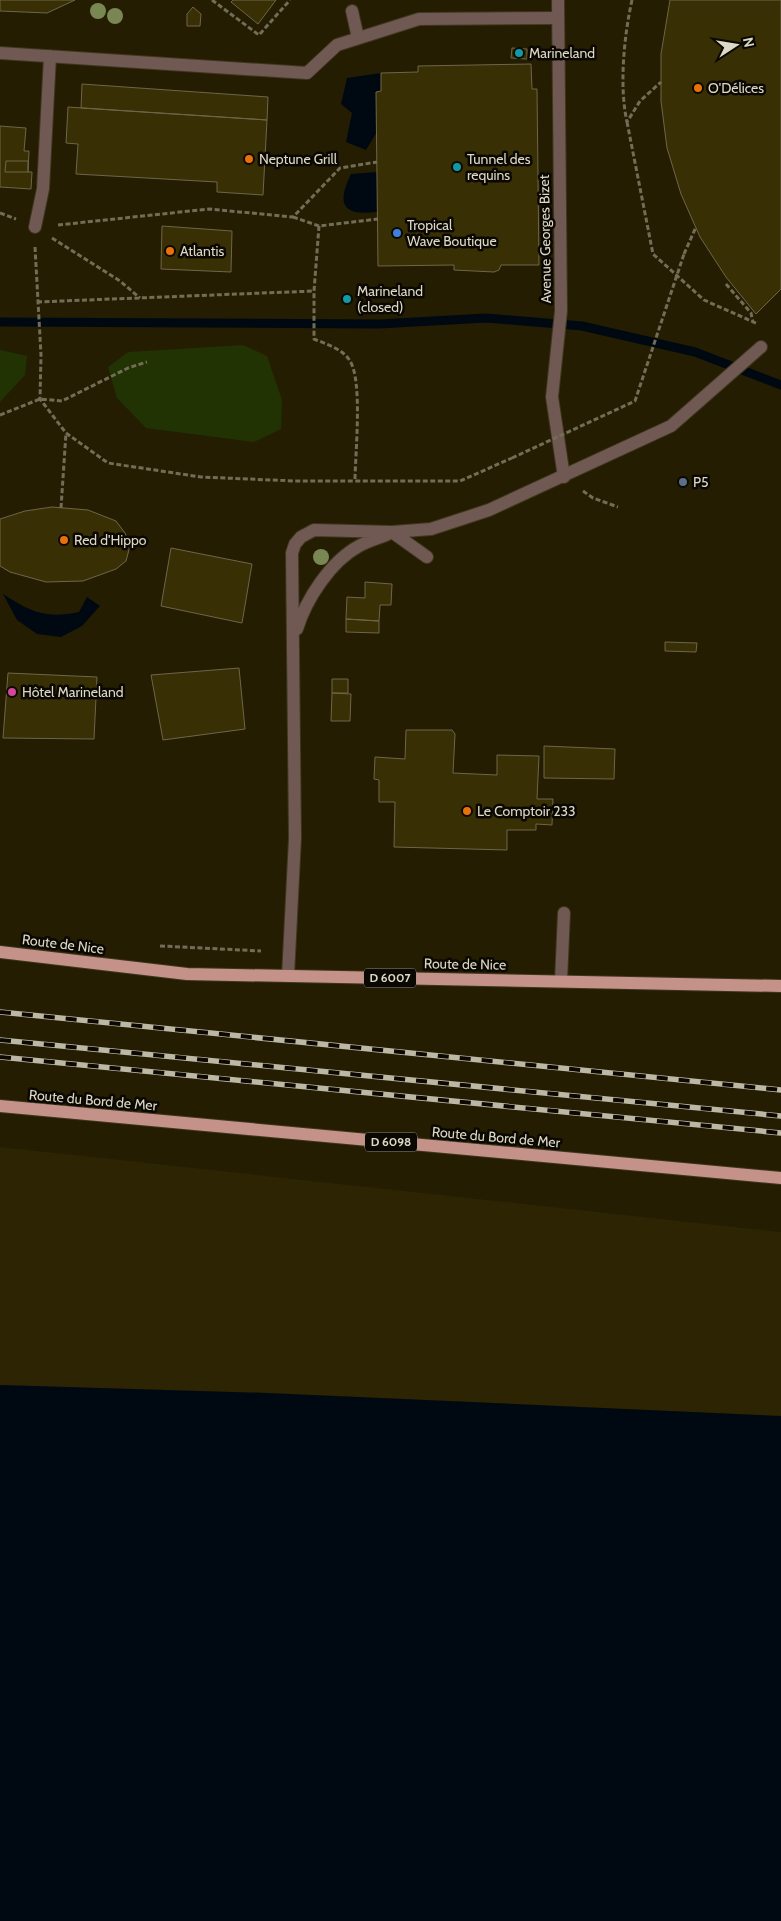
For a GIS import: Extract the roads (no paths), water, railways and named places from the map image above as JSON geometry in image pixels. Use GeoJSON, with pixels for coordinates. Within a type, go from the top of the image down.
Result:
{"type":"FeatureCollection","features":[{"type":"Feature","properties":{"kind":"main road","name":"Route de Nice"},"geometry":{"type":"LineString","coordinates":[[0,952],[187,974],[781,986]]}},
{"type":"Feature","properties":{"kind":"main road","name":"Route du Bord de Mer"},"geometry":{"type":"LineString","coordinates":[[0,1106],[781,1178]]}},
{"type":"Feature","properties":{"kind":"street","name":"Avenue Georges Bizet"},"geometry":{"type":"LineString","coordinates":[[558,0],[561,311],[552,397],[564,477]]}},
{"type":"Feature","properties":{"kind":"street"},"geometry":{"type":"LineString","coordinates":[[352,11],[358,38]]}},
{"type":"Feature","properties":{"kind":"street"},"geometry":{"type":"LineString","coordinates":[[0,53],[307,73],[336,45],[419,19],[558,18]]}},
{"type":"Feature","properties":{"kind":"street"},"geometry":{"type":"LineString","coordinates":[[35,227],[43,188],[50,56]]}},
{"type":"Feature","properties":{"kind":"street"},"geometry":{"type":"LineString","coordinates":[[288,976],[295,838],[292,553],[295,544],[301,537],[314,530],[392,532],[431,528],[490,510],[671,426],[757,350]]}},
{"type":"Feature","properties":{"kind":"street"},"geometry":{"type":"LineString","coordinates":[[392,532],[427,557]]}},
{"type":"Feature","properties":{"kind":"street"},"geometry":{"type":"LineString","coordinates":[[294,639],[301,616],[314,592],[336,565],[358,546],[392,532]]}},
{"type":"Feature","properties":{"kind":"street"},"geometry":{"type":"LineString","coordinates":[[561,981],[564,913]]}},
{"type":"Feature","properties":{"kind":"waterway"},"geometry":{"type":"LineString","coordinates":[[0,322],[379,324],[486,318],[582,326],[695,352],[781,385]]}},
{"type":"Feature","properties":{"kind":"railway"},"geometry":{"type":"LineString","coordinates":[[0,1012],[781,1090]]}},
{"type":"Feature","properties":{"kind":"railway"},"geometry":{"type":"LineString","coordinates":[[0,1040],[781,1116]]}},
{"type":"Feature","properties":{"kind":"railway"},"geometry":{"type":"LineString","coordinates":[[0,1057],[781,1133]]}},
{"type":"Feature","properties":{"kind":"place","name":"Marineland"},"geometry":{"type":"Point","coordinates":[519,53]}},
{"type":"Feature","properties":{"kind":"place","name":"O'Délices"},"geometry":{"type":"Point","coordinates":[698,88]}},
{"type":"Feature","properties":{"kind":"place","name":"Neptune Grill"},"geometry":{"type":"Point","coordinates":[249,159]}},
{"type":"Feature","properties":{"kind":"place","name":"Tunnel des requins"},"geometry":{"type":"Point","coordinates":[457,167]}},
{"type":"Feature","properties":{"kind":"place","name":"Tropical Wave Boutique"},"geometry":{"type":"Point","coordinates":[397,233]}},
{"type":"Feature","properties":{"kind":"place","name":"Atlantis"},"geometry":{"type":"Point","coordinates":[170,251]}},
{"type":"Feature","properties":{"kind":"place","name":"Marineland (closed)"},"geometry":{"type":"Point","coordinates":[347,299]}},
{"type":"Feature","properties":{"kind":"place","name":"P5"},"geometry":{"type":"Point","coordinates":[683,482]}},
{"type":"Feature","properties":{"kind":"place","name":"Red d'Hippo"},"geometry":{"type":"Point","coordinates":[64,540]}},
{"type":"Feature","properties":{"kind":"place","name":"Hôtel Marineland"},"geometry":{"type":"Point","coordinates":[12,692]}},
{"type":"Feature","properties":{"kind":"place","name":"Le Comptoir 233"},"geometry":{"type":"Point","coordinates":[467,811]}}]}
